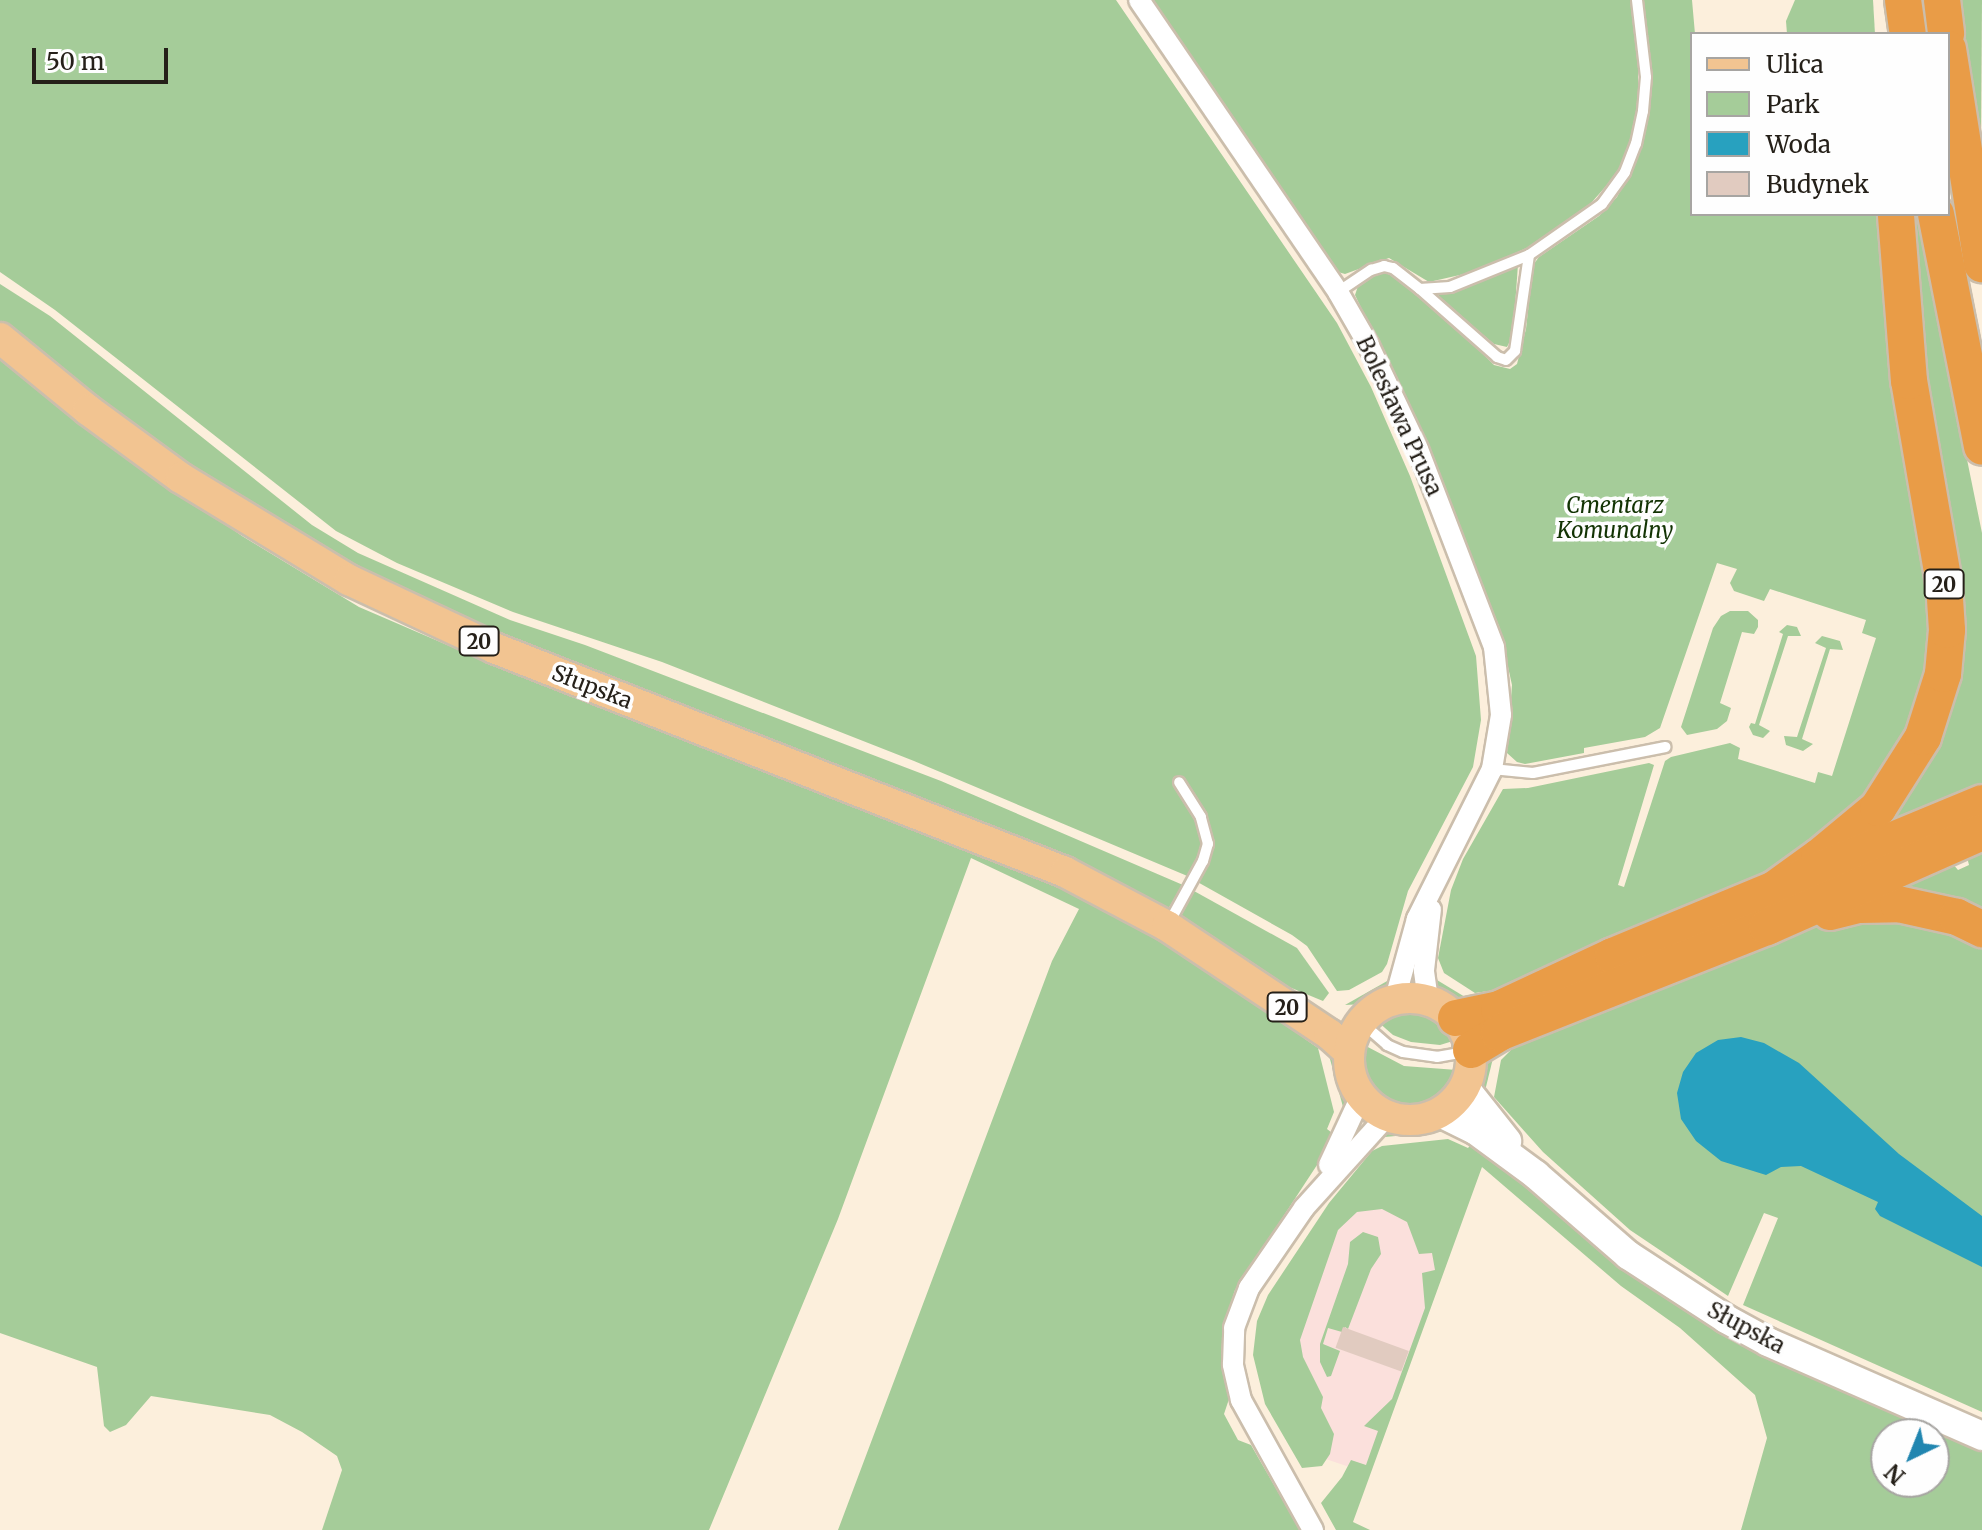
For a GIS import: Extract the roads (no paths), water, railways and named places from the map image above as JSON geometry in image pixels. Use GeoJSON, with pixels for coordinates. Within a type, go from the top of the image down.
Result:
{"type":"FeatureCollection","features":[{"type":"Feature","properties":{"kind":"highway"},"geometry":{"type":"LineString","coordinates":[[1883,0],[1885,32]]}},
{"type":"Feature","properties":{"kind":"highway"},"geometry":{"type":"LineString","coordinates":[[1903,0],[1908,32]]}},
{"type":"Feature","properties":{"kind":"highway"},"geometry":{"type":"LineString","coordinates":[[1942,0],[1946,32]]}},
{"type":"Feature","properties":{"kind":"highway"},"geometry":{"type":"LineString","coordinates":[[1950,62],[1982,264]]}},
{"type":"Feature","properties":{"kind":"highway","name":"20"},"geometry":{"type":"LineString","coordinates":[[1442,1009],[1499,1009],[1613,956],[1773,890],[1878,808],[1923,737],[1943,674],[1947,630],[1944,583],[1909,381],[1896,216]]}},
{"type":"Feature","properties":{"kind":"highway"},"geometry":{"type":"LineString","coordinates":[[1936,216],[1982,447]]}},
{"type":"Feature","properties":{"kind":"highway"},"geometry":{"type":"LineString","coordinates":[[1773,890],[1982,803]]}},
{"type":"Feature","properties":{"kind":"highway"},"geometry":{"type":"LineString","coordinates":[[1471,1050],[1513,1028],[1767,927],[1982,832]]}},
{"type":"Feature","properties":{"kind":"highway"},"geometry":{"type":"LineString","coordinates":[[1767,927],[1859,905],[1898,904],[1957,917],[1982,929]]}},
{"type":"Feature","properties":{"kind":"main road","name":"Słupska"},"geometry":{"type":"LineString","coordinates":[[0,338],[107,424],[201,492],[288,546],[383,597],[494,648],[1008,848],[1079,879],[1167,926],[1349,1052]]}},
{"type":"Feature","properties":{"kind":"main road","name":"Słupska"},"geometry":{"type":"LineString","coordinates":[[1224,963],[1292,997],[1361,1022]]}},
{"type":"Feature","properties":{"kind":"main road","name":"20"},"geometry":{"type":"LineString","coordinates":[[1395,999],[1442,1009]]}},
{"type":"Feature","properties":{"kind":"main road"},"geometry":{"type":"LineString","coordinates":[[1395,999],[1370,1012],[1361,1022],[1349,1052],[1350,1075],[1361,1096],[1387,1116],[1412,1121],[1440,1113],[1465,1088],[1471,1069],[1471,1050],[1442,1009]]}},
{"type":"Feature","properties":{"kind":"main road","name":"Słupska"},"geometry":{"type":"LineString","coordinates":[[1465,1088],[1536,1175]]}},
{"type":"Feature","properties":{"kind":"main road","name":"Słupska"},"geometry":{"type":"LineString","coordinates":[[1440,1113],[1462,1122],[1536,1175],[1628,1255],[1726,1319],[1768,1342],[1982,1436]]}},
{"type":"Feature","properties":{"kind":"street","name":"Bolesława Prusa"},"geometry":{"type":"LineString","coordinates":[[1139,0],[1338,292],[1369,346],[1418,449],[1494,647],[1501,715],[1492,769],[1417,919],[1395,999]]}},
{"type":"Feature","properties":{"kind":"street","name":"Bolesława Prusa"},"geometry":{"type":"LineString","coordinates":[[1438,874],[1425,941],[1424,970],[1442,1009]]}},
{"type":"Feature","properties":{"kind":"street"},"geometry":{"type":"LineString","coordinates":[[1313,1530],[1241,1400],[1232,1351],[1237,1317],[1249,1288],[1316,1190],[1361,1096]]}},
{"type":"Feature","properties":{"kind":"street"},"geometry":{"type":"LineString","coordinates":[[1316,1190],[1387,1116]]}},
{"type":"Feature","properties":{"kind":"lane"},"geometry":{"type":"LineString","coordinates":[[1420,289],[1450,287],[1529,255],[1602,204],[1625,172],[1636,144],[1646,77],[1637,0]]}},
{"type":"Feature","properties":{"kind":"lane"},"geometry":{"type":"LineString","coordinates":[[1338,292],[1384,266],[1393,268],[1497,357],[1506,360],[1515,351],[1529,255]]}},
{"type":"Feature","properties":{"kind":"lane"},"geometry":{"type":"LineString","coordinates":[[1492,769],[1533,773],[1665,747]]}},
{"type":"Feature","properties":{"kind":"lane"},"geometry":{"type":"LineString","coordinates":[[1167,926],[1203,861],[1208,844],[1201,817],[1179,782]]}},
{"type":"Feature","properties":{"kind":"lane"},"geometry":{"type":"LineString","coordinates":[[1513,1028],[1613,956]]}},
{"type":"Feature","properties":{"kind":"lane"},"geometry":{"type":"LineString","coordinates":[[1361,1022],[1387,1045],[1411,1054],[1437,1057],[1471,1050]]}},
{"type":"Feature","properties":{"kind":"water"},"geometry":{"type":"Polygon","coordinates":[[[1741,1037],[1764,1043],[1799,1063],[1899,1154],[1982,1216],[1982,1267],[1880,1216],[1875,1209],[1878,1202],[1801,1166],[1781,1167],[1766,1175],[1721,1161],[1696,1141],[1681,1119],[1677,1093],[1683,1072],[1696,1053],[1718,1040],[1741,1037]]]}},
{"type":"Feature","properties":{"kind":"park label","name":"Cmentarz Komunalny"},"geometry":{"type":"Point","coordinates":[1615,518]}}]}
